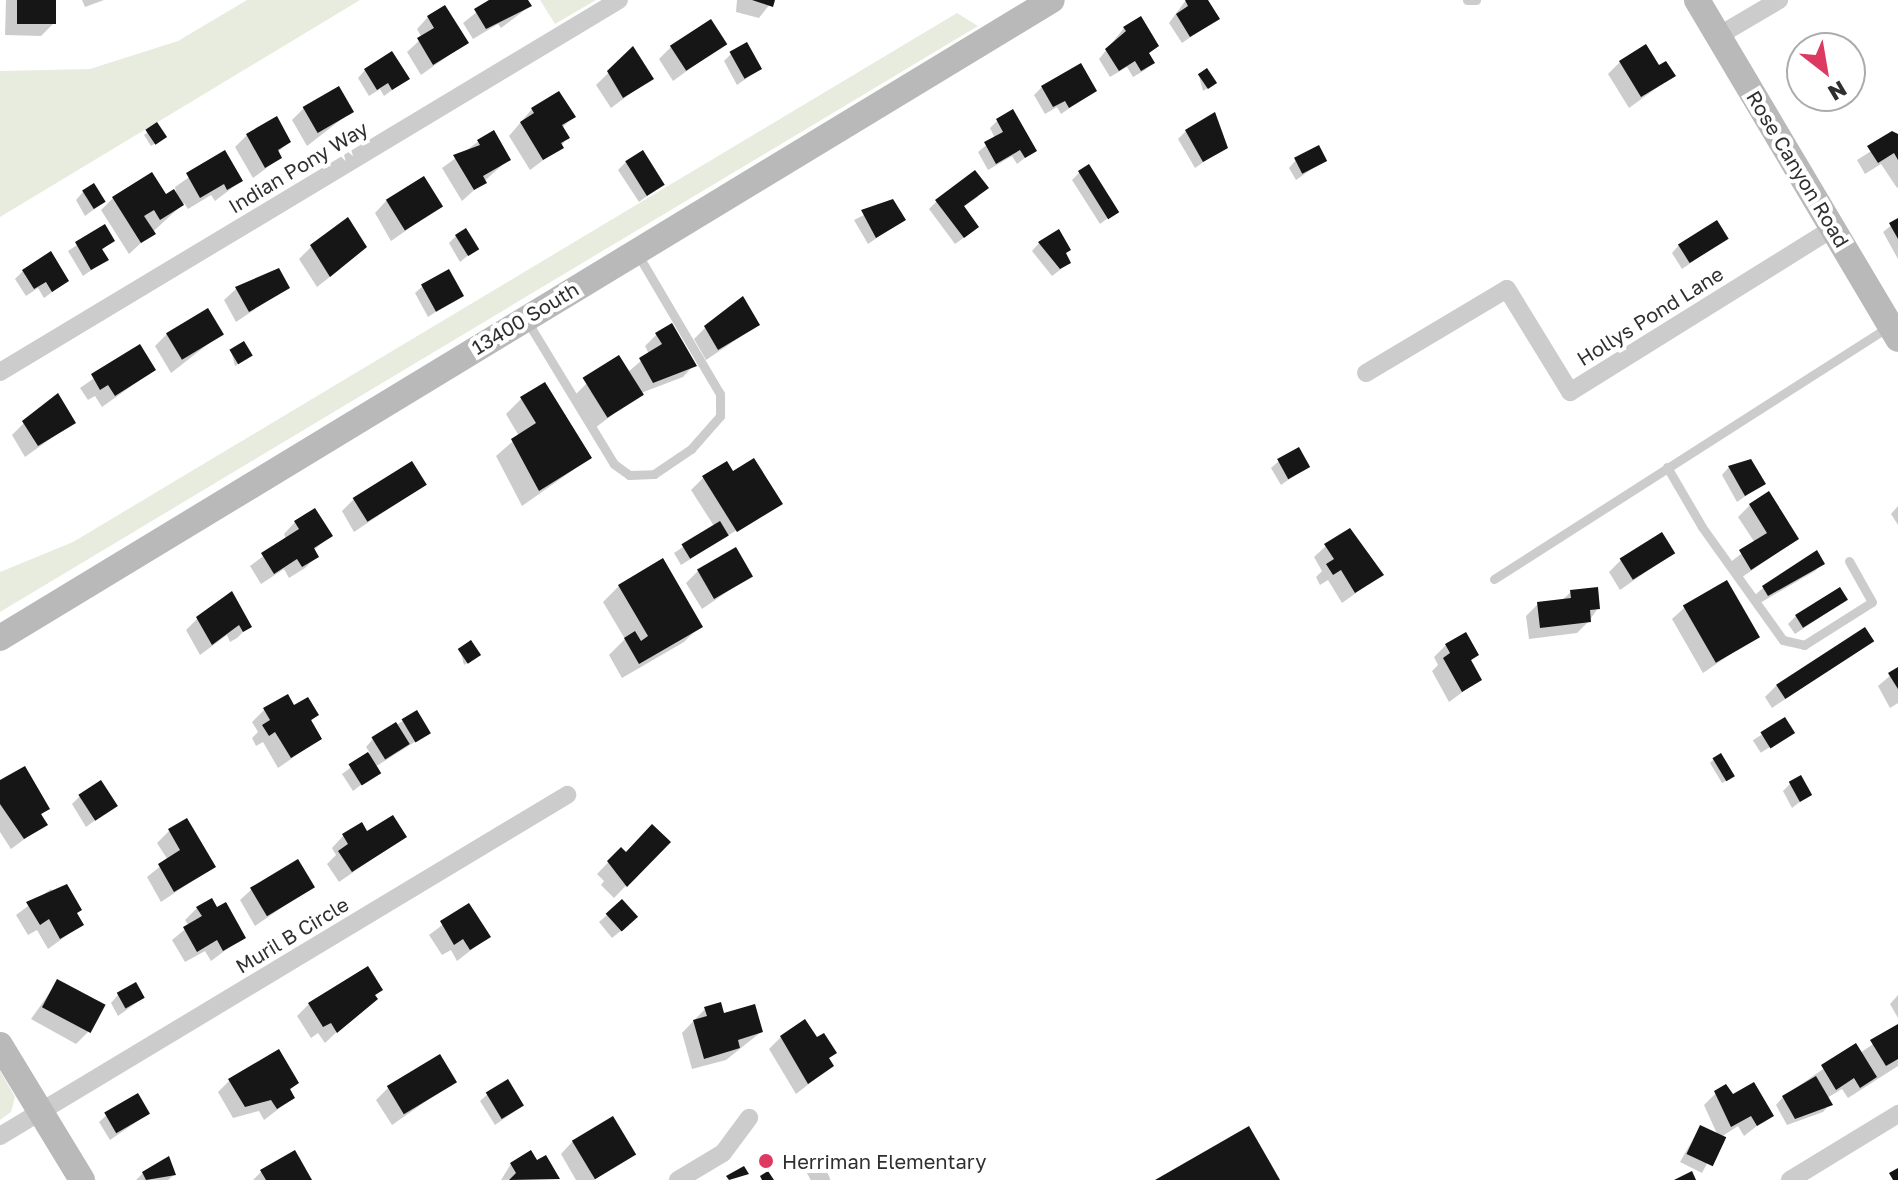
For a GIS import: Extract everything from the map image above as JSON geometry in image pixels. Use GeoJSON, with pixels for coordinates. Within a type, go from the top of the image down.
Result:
{"type":"FeatureCollection","features":[{"type":"Feature","properties":{"kind":"main road","name":"13400 South"},"geometry":{"type":"LineString","coordinates":[[0,638],[1052,0]]}},
{"type":"Feature","properties":{"kind":"main road","name":"Rose Canyon Road"},"geometry":{"type":"LineString","coordinates":[[1697,0],[1894,333]]}},
{"type":"Feature","properties":{"kind":"main road"},"geometry":{"type":"LineString","coordinates":[[0,1045],[82,1180]]}},
{"type":"Feature","properties":{"kind":"street","name":"Indian Pony Way"},"geometry":{"type":"LineString","coordinates":[[0,372],[619,0]]}},
{"type":"Feature","properties":{"kind":"street"},"geometry":{"type":"LineString","coordinates":[[1718,36],[1779,0]]}},
{"type":"Feature","properties":{"kind":"street","name":"Hollys Pond Lane"},"geometry":{"type":"LineString","coordinates":[[1366,373],[1507,289],[1570,392],[1833,228]]}},
{"type":"Feature","properties":{"kind":"street","name":"Muril B Circle"},"geometry":{"type":"LineString","coordinates":[[0,1136],[567,795]]}},
{"type":"Feature","properties":{"kind":"street"},"geometry":{"type":"LineString","coordinates":[[1790,1180],[1898,1114]]}},
{"type":"Feature","properties":{"kind":"street"},"geometry":{"type":"LineString","coordinates":[[678,1180],[723,1153],[749,1118]]}},
{"type":"Feature","properties":{"kind":"lane"},"geometry":{"type":"LineString","coordinates":[[1467,0],[1476,0]]}},
{"type":"Feature","properties":{"kind":"lane"},"geometry":{"type":"LineString","coordinates":[[525,318],[614,464],[629,475],[654,474],[691,449],[720,416],[720,394],[636,251]]}},
{"type":"Feature","properties":{"kind":"lane"},"geometry":{"type":"LineString","coordinates":[[1494,579],[1667,467],[1894,333]]}},
{"type":"Feature","properties":{"kind":"lane"},"geometry":{"type":"LineString","coordinates":[[1667,467],[1702,527],[1783,640],[1804,645],[1872,602],[1849,561]]}},
{"type":"Feature","properties":{"kind":"shaded area"},"geometry":{"type":"Polygon","coordinates":[[[247,0],[360,0],[0,217],[0,71],[90,69],[178,41],[247,0]]]}},
{"type":"Feature","properties":{"kind":"shaded area"},"geometry":{"type":"Polygon","coordinates":[[[540,0],[596,0],[555,24],[540,0]]]}},
{"type":"Feature","properties":{"kind":"shaded area"},"geometry":{"type":"Polygon","coordinates":[[[957,13],[978,26],[0,612],[0,572],[73,542],[957,13]]]}},
{"type":"Feature","properties":{"kind":"shaded area"},"geometry":{"type":"Polygon","coordinates":[[[0,1071],[15,1097],[11,1112],[0,1120],[0,1071]]]}},
{"type":"Feature","properties":{"kind":"building"},"geometry":{"type":"Polygon","coordinates":[[[17,0],[56,0],[56,24],[17,24],[17,0]]]}},
{"type":"Feature","properties":{"kind":"building"},"geometry":{"type":"Polygon","coordinates":[[[489,0],[528,0],[532,6],[486,29],[474,9],[489,0]]]}},
{"type":"Feature","properties":{"kind":"building"},"geometry":{"type":"Polygon","coordinates":[[[752,0],[775,0],[773,7],[752,0]]]}},
{"type":"Feature","properties":{"kind":"building"},"geometry":{"type":"Polygon","coordinates":[[[1185,0],[1208,0],[1220,19],[1190,37],[1176,14],[1188,6],[1185,0]]]}},
{"type":"Feature","properties":{"kind":"building"},"geometry":{"type":"Polygon","coordinates":[[[445,5],[469,43],[433,65],[417,38],[434,28],[427,16],[445,5]]]}},
{"type":"Feature","properties":{"kind":"building"},"geometry":{"type":"Polygon","coordinates":[[[1141,16],[1159,46],[1149,53],[1155,63],[1141,71],[1135,61],[1119,71],[1105,49],[1126,31],[1123,27],[1141,16]]]}},
{"type":"Feature","properties":{"kind":"building"},"geometry":{"type":"Polygon","coordinates":[[[711,19],[727,44],[686,71],[670,46],[711,19]]]}},
{"type":"Feature","properties":{"kind":"building"},"geometry":{"type":"Polygon","coordinates":[[[747,42],[762,69],[745,79],[730,52],[747,42]]]}},
{"type":"Feature","properties":{"kind":"building"},"geometry":{"type":"Polygon","coordinates":[[[1646,44],[1659,65],[1666,61],[1676,76],[1641,97],[1619,61],[1646,44]]]}},
{"type":"Feature","properties":{"kind":"building"},"geometry":{"type":"Polygon","coordinates":[[[633,46],[654,79],[623,98],[607,71],[633,46]]]}},
{"type":"Feature","properties":{"kind":"building"},"geometry":{"type":"Polygon","coordinates":[[[392,51],[410,79],[392,90],[388,83],[377,90],[364,69],[392,51]]]}},
{"type":"Feature","properties":{"kind":"building"},"geometry":{"type":"Polygon","coordinates":[[[1081,63],[1097,91],[1069,108],[1065,101],[1053,107],[1041,86],[1081,63]]]}},
{"type":"Feature","properties":{"kind":"building"},"geometry":{"type":"Polygon","coordinates":[[[1207,68],[1217,83],[1208,89],[1198,74],[1207,68]]]}},
{"type":"Feature","properties":{"kind":"building"},"geometry":{"type":"Polygon","coordinates":[[[339,86],[354,112],[318,133],[303,107],[339,86]]]}},
{"type":"Feature","properties":{"kind":"building"},"geometry":{"type":"Polygon","coordinates":[[[559,91],[576,117],[562,125],[570,138],[561,143],[564,148],[543,160],[520,122],[534,113],[531,108],[559,91]]]}},
{"type":"Feature","properties":{"kind":"building"},"geometry":{"type":"Polygon","coordinates":[[[1013,109],[1037,151],[1025,158],[1020,150],[996,164],[984,142],[1003,132],[996,119],[1013,109]]]}},
{"type":"Feature","properties":{"kind":"building"},"geometry":{"type":"Polygon","coordinates":[[[1215,112],[1228,148],[1203,162],[1185,130],[1215,112]]]}},
{"type":"Feature","properties":{"kind":"building"},"geometry":{"type":"Polygon","coordinates":[[[277,116],[291,142],[278,150],[282,158],[265,168],[246,134],[277,116]]]}},
{"type":"Feature","properties":{"kind":"building"},"geometry":{"type":"Polygon","coordinates":[[[157,122],[167,137],[155,145],[145,130],[157,122]]]}},
{"type":"Feature","properties":{"kind":"building"},"geometry":{"type":"Polygon","coordinates":[[[494,130],[511,160],[483,176],[487,183],[474,190],[453,155],[480,145],[477,140],[494,130]]]}},
{"type":"Feature","properties":{"kind":"building"},"geometry":{"type":"Polygon","coordinates":[[[1892,131],[1898,134],[1898,160],[1894,153],[1878,163],[1867,146],[1892,131]]]}},
{"type":"Feature","properties":{"kind":"building"},"geometry":{"type":"Polygon","coordinates":[[[1319,145],[1327,161],[1302,174],[1294,158],[1319,145]]]}},
{"type":"Feature","properties":{"kind":"building"},"geometry":{"type":"Polygon","coordinates":[[[225,150],[243,181],[227,190],[224,184],[200,198],[186,173],[225,150]]]}},
{"type":"Feature","properties":{"kind":"building"},"geometry":{"type":"Polygon","coordinates":[[[643,150],[665,185],[647,196],[625,161],[643,150]]]}},
{"type":"Feature","properties":{"kind":"building"},"geometry":{"type":"Polygon","coordinates":[[[1089,164],[1119,212],[1108,219],[1078,171],[1089,164]]]}},
{"type":"Feature","properties":{"kind":"building"},"geometry":{"type":"Polygon","coordinates":[[[975,170],[989,188],[964,206],[979,227],[964,238],[935,200],[975,170]]]}},
{"type":"Feature","properties":{"kind":"building"},"geometry":{"type":"Polygon","coordinates":[[[152,172],[166,194],[174,189],[184,205],[160,220],[154,210],[144,216],[156,234],[141,243],[112,197],[152,172]]]}},
{"type":"Feature","properties":{"kind":"building"},"geometry":{"type":"Polygon","coordinates":[[[424,176],[443,207],[405,230],[386,200],[424,176]]]}},
{"type":"Feature","properties":{"kind":"building"},"geometry":{"type":"Polygon","coordinates":[[[94,183],[106,202],[94,209],[82,190],[94,183]]]}},
{"type":"Feature","properties":{"kind":"building"},"geometry":{"type":"Polygon","coordinates":[[[893,199],[906,220],[876,238],[861,210],[893,199]]]}},
{"type":"Feature","properties":{"kind":"building"},"geometry":{"type":"Polygon","coordinates":[[[348,217],[367,247],[330,277],[310,245],[348,217]]]}},
{"type":"Feature","properties":{"kind":"building"},"geometry":{"type":"Polygon","coordinates":[[[1898,218],[1898,239],[1889,223],[1898,218]]]}},
{"type":"Feature","properties":{"kind":"building"},"geometry":{"type":"Polygon","coordinates":[[[1717,220],[1729,239],[1690,263],[1678,244],[1717,220]]]}},
{"type":"Feature","properties":{"kind":"building"},"geometry":{"type":"Polygon","coordinates":[[[105,224],[115,241],[102,249],[109,260],[91,270],[75,242],[105,224]]]}},
{"type":"Feature","properties":{"kind":"building"},"geometry":{"type":"Polygon","coordinates":[[[466,228],[479,249],[468,256],[455,235],[466,228]]]}},
{"type":"Feature","properties":{"kind":"building"},"geometry":{"type":"Polygon","coordinates":[[[1059,229],[1071,250],[1066,253],[1071,263],[1060,269],[1038,242],[1059,229]]]}},
{"type":"Feature","properties":{"kind":"building"},"geometry":{"type":"Polygon","coordinates":[[[51,251],[69,281],[52,292],[46,282],[34,289],[22,270],[51,251]]]}},
{"type":"Feature","properties":{"kind":"building"},"geometry":{"type":"Polygon","coordinates":[[[279,268],[290,288],[249,312],[235,287],[279,268]]]}},
{"type":"Feature","properties":{"kind":"building"},"geometry":{"type":"Polygon","coordinates":[[[449,269],[464,296],[436,312],[421,285],[449,269]]]}},
{"type":"Feature","properties":{"kind":"building"},"geometry":{"type":"Polygon","coordinates":[[[743,296],[760,325],[718,350],[704,326],[743,296]]]}},
{"type":"Feature","properties":{"kind":"building"},"geometry":{"type":"Polygon","coordinates":[[[208,308],[224,335],[182,360],[166,333],[208,308]]]}},
{"type":"Feature","properties":{"kind":"building"},"geometry":{"type":"Polygon","coordinates":[[[672,323],[697,366],[653,383],[639,358],[662,344],[655,333],[672,323]]]}},
{"type":"Feature","properties":{"kind":"building"},"geometry":{"type":"Polygon","coordinates":[[[244,341],[253,356],[238,364],[229,350],[244,341]]]}},
{"type":"Feature","properties":{"kind":"building"},"geometry":{"type":"Polygon","coordinates":[[[140,344],[156,370],[115,396],[108,385],[100,390],[91,374],[140,344]]]}},
{"type":"Feature","properties":{"kind":"building"},"geometry":{"type":"Polygon","coordinates":[[[619,355],[644,395],[607,418],[583,378],[619,355]]]}},
{"type":"Feature","properties":{"kind":"building"},"geometry":{"type":"Polygon","coordinates":[[[545,382],[592,458],[539,491],[511,439],[536,423],[520,397],[545,382]]]}},
{"type":"Feature","properties":{"kind":"building"},"geometry":{"type":"Polygon","coordinates":[[[58,393],[76,423],[38,446],[22,421],[58,393]]]}},
{"type":"Feature","properties":{"kind":"building"},"geometry":{"type":"Polygon","coordinates":[[[1299,447],[1310,467],[1288,479],[1277,459],[1299,447]]]}},
{"type":"Feature","properties":{"kind":"building"},"geometry":{"type":"Polygon","coordinates":[[[754,458],[783,504],[737,532],[702,476],[727,461],[733,471],[754,458]]]}},
{"type":"Feature","properties":{"kind":"building"},"geometry":{"type":"Polygon","coordinates":[[[1751,459],[1766,484],[1745,496],[1728,466],[1751,459]]]}},
{"type":"Feature","properties":{"kind":"building"},"geometry":{"type":"Polygon","coordinates":[[[412,461],[427,485],[367,522],[353,498],[412,461]]]}},
{"type":"Feature","properties":{"kind":"building"},"geometry":{"type":"Polygon","coordinates":[[[1769,491],[1799,539],[1751,570],[1739,550],[1767,533],[1749,504],[1769,491]]]}},
{"type":"Feature","properties":{"kind":"building"},"geometry":{"type":"Polygon","coordinates":[[[315,508],[333,536],[314,548],[319,557],[302,567],[297,559],[274,574],[261,553],[299,529],[294,521],[315,508]]]}},
{"type":"Feature","properties":{"kind":"building"},"geometry":{"type":"Polygon","coordinates":[[[720,521],[729,536],[690,559],[681,544],[720,521]]]}},
{"type":"Feature","properties":{"kind":"building"},"geometry":{"type":"Polygon","coordinates":[[[1350,528],[1384,575],[1355,593],[1341,570],[1333,575],[1326,564],[1334,559],[1324,544],[1350,528]]]}},
{"type":"Feature","properties":{"kind":"building"},"geometry":{"type":"Polygon","coordinates":[[[1662,532],[1675,553],[1633,580],[1620,558],[1662,532]]]}},
{"type":"Feature","properties":{"kind":"building"},"geometry":{"type":"Polygon","coordinates":[[[736,547],[753,576],[714,599],[697,570],[736,547]]]}},
{"type":"Feature","properties":{"kind":"building"},"geometry":{"type":"Polygon","coordinates":[[[1817,550],[1825,564],[1768,596],[1762,586],[1817,550]]]}},
{"type":"Feature","properties":{"kind":"building"},"geometry":{"type":"Polygon","coordinates":[[[663,558],[703,627],[639,664],[624,638],[635,631],[641,641],[648,636],[618,585],[663,558]]]}},
{"type":"Feature","properties":{"kind":"building"},"geometry":{"type":"Polygon","coordinates":[[[1727,580],[1760,637],[1716,663],[1683,606],[1727,580]]]}},
{"type":"Feature","properties":{"kind":"building"},"geometry":{"type":"Polygon","coordinates":[[[1598,587],[1600,609],[1590,610],[1591,622],[1540,628],[1537,602],[1571,598],[1570,590],[1598,587]]]}},
{"type":"Feature","properties":{"kind":"building"},"geometry":{"type":"Polygon","coordinates":[[[1840,587],[1848,600],[1803,628],[1795,615],[1840,587]]]}},
{"type":"Feature","properties":{"kind":"building"},"geometry":{"type":"Polygon","coordinates":[[[232,591],[252,627],[243,632],[239,625],[212,645],[196,617],[232,591]]]}},
{"type":"Feature","properties":{"kind":"building"},"geometry":{"type":"Polygon","coordinates":[[[1865,627],[1874,641],[1785,699],[1776,685],[1865,627]]]}},
{"type":"Feature","properties":{"kind":"building"},"geometry":{"type":"Polygon","coordinates":[[[1466,632],[1479,655],[1471,660],[1482,680],[1462,692],[1443,658],[1450,653],[1445,644],[1466,632]]]}},
{"type":"Feature","properties":{"kind":"building"},"geometry":{"type":"Polygon","coordinates":[[[471,640],[481,655],[468,664],[458,649],[471,640]]]}},
{"type":"Feature","properties":{"kind":"building"},"geometry":{"type":"Polygon","coordinates":[[[1898,667],[1898,689],[1888,673],[1898,667]]]}},
{"type":"Feature","properties":{"kind":"building"},"geometry":{"type":"Polygon","coordinates":[[[288,694],[294,705],[308,697],[319,715],[311,720],[322,739],[291,758],[275,732],[269,736],[262,725],[270,720],[263,708],[288,694]]]}},
{"type":"Feature","properties":{"kind":"building"},"geometry":{"type":"Polygon","coordinates":[[[417,710],[431,733],[415,742],[402,719],[417,710]]]}},
{"type":"Feature","properties":{"kind":"building"},"geometry":{"type":"Polygon","coordinates":[[[1785,717],[1795,733],[1770,748],[1760,732],[1785,717]]]}},
{"type":"Feature","properties":{"kind":"building"},"geometry":{"type":"Polygon","coordinates":[[[396,722],[410,744],[385,759],[371,737],[396,722]]]}},
{"type":"Feature","properties":{"kind":"building"},"geometry":{"type":"Polygon","coordinates":[[[368,752],[381,773],[362,785],[348,764],[368,752]]]}},
{"type":"Feature","properties":{"kind":"building"},"geometry":{"type":"Polygon","coordinates":[[[1721,753],[1735,776],[1726,781],[1712,758],[1721,753]]]}},
{"type":"Feature","properties":{"kind":"building"},"geometry":{"type":"Polygon","coordinates":[[[25,766],[50,809],[41,814],[48,825],[24,839],[0,804],[0,780],[25,766]]]}},
{"type":"Feature","properties":{"kind":"building"},"geometry":{"type":"Polygon","coordinates":[[[1801,775],[1812,795],[1800,802],[1789,782],[1801,775]]]}},
{"type":"Feature","properties":{"kind":"building"},"geometry":{"type":"Polygon","coordinates":[[[101,780],[118,806],[95,821],[78,795],[101,780]]]}},
{"type":"Feature","properties":{"kind":"building"},"geometry":{"type":"Polygon","coordinates":[[[393,815],[407,837],[352,872],[338,851],[348,844],[342,834],[362,822],[367,831],[393,815]]]}},
{"type":"Feature","properties":{"kind":"building"},"geometry":{"type":"Polygon","coordinates":[[[187,818],[216,867],[174,892],[158,864],[180,850],[168,829],[187,818]]]}},
{"type":"Feature","properties":{"kind":"building"},"geometry":{"type":"Polygon","coordinates":[[[652,824],[671,842],[627,887],[607,861],[621,847],[626,852],[652,824]]]}},
{"type":"Feature","properties":{"kind":"building"},"geometry":{"type":"Polygon","coordinates":[[[298,859],[315,887],[267,916],[250,888],[298,859]]]}},
{"type":"Feature","properties":{"kind":"building"},"geometry":{"type":"Polygon","coordinates":[[[67,884],[82,910],[77,913],[84,925],[60,939],[49,919],[40,925],[26,902],[67,884]]]}},
{"type":"Feature","properties":{"kind":"building"},"geometry":{"type":"Polygon","coordinates":[[[212,898],[217,907],[226,902],[246,938],[223,951],[217,940],[197,952],[183,927],[202,916],[196,907],[212,898]]]}},
{"type":"Feature","properties":{"kind":"building"},"geometry":{"type":"Polygon","coordinates":[[[622,899],[638,917],[622,932],[606,914],[622,899]]]}},
{"type":"Feature","properties":{"kind":"building"},"geometry":{"type":"Polygon","coordinates":[[[469,903],[491,937],[470,950],[463,939],[454,945],[440,921],[469,903]]]}},
{"type":"Feature","properties":{"kind":"building"},"geometry":{"type":"Polygon","coordinates":[[[368,966],[383,990],[375,995],[378,999],[337,1033],[331,1023],[323,1027],[308,1003],[368,966]]]}},
{"type":"Feature","properties":{"kind":"building"},"geometry":{"type":"Polygon","coordinates":[[[57,979],[106,1005],[91,1033],[42,1007],[57,979]]]}},
{"type":"Feature","properties":{"kind":"building"},"geometry":{"type":"Polygon","coordinates":[[[136,982],[145,998],[125,1008],[117,993],[136,982]]]}},
{"type":"Feature","properties":{"kind":"building"},"geometry":{"type":"Polygon","coordinates":[[[721,1002],[724,1013],[755,1004],[763,1032],[738,1040],[740,1048],[704,1059],[693,1020],[707,1016],[704,1007],[721,1002]]]}},
{"type":"Feature","properties":{"kind":"building"},"geometry":{"type":"Polygon","coordinates":[[[805,1019],[817,1037],[824,1033],[837,1053],[829,1058],[834,1066],[808,1084],[780,1036],[805,1019]]]}},
{"type":"Feature","properties":{"kind":"building"},"geometry":{"type":"Polygon","coordinates":[[[1898,1024],[1898,1059],[1886,1066],[1870,1040],[1898,1024]]]}},
{"type":"Feature","properties":{"kind":"building"},"geometry":{"type":"Polygon","coordinates":[[[1856,1043],[1877,1077],[1860,1088],[1854,1078],[1836,1090],[1821,1065],[1856,1043]]]}},
{"type":"Feature","properties":{"kind":"building"},"geometry":{"type":"Polygon","coordinates":[[[279,1049],[299,1083],[290,1089],[295,1098],[277,1109],[271,1100],[245,1107],[228,1079],[279,1049]]]}},
{"type":"Feature","properties":{"kind":"building"},"geometry":{"type":"Polygon","coordinates":[[[440,1054],[457,1082],[404,1114],[387,1086],[440,1054]]]}},
{"type":"Feature","properties":{"kind":"building"},"geometry":{"type":"Polygon","coordinates":[[[1816,1076],[1833,1105],[1795,1119],[1782,1096],[1816,1076]]]}},
{"type":"Feature","properties":{"kind":"building"},"geometry":{"type":"Polygon","coordinates":[[[508,1079],[524,1106],[502,1119],[486,1092],[508,1079]]]}},
{"type":"Feature","properties":{"kind":"building"},"geometry":{"type":"Polygon","coordinates":[[[1754,1082],[1774,1116],[1757,1126],[1751,1116],[1731,1127],[1714,1091],[1726,1084],[1733,1094],[1754,1082]]]}},
{"type":"Feature","properties":{"kind":"building"},"geometry":{"type":"Polygon","coordinates":[[[138,1093],[150,1114],[116,1133],[104,1112],[138,1093]]]}},
{"type":"Feature","properties":{"kind":"building"},"geometry":{"type":"Polygon","coordinates":[[[613,1116],[636,1155],[595,1179],[572,1141],[613,1116]]]}},
{"type":"Feature","properties":{"kind":"building"},"geometry":{"type":"Polygon","coordinates":[[[1700,1125],[1726,1137],[1713,1166],[1686,1154],[1700,1125]]]}},
{"type":"Feature","properties":{"kind":"building"},"geometry":{"type":"Polygon","coordinates":[[[1249,1126],[1280,1180],[1155,1180],[1249,1126]]]}},
{"type":"Feature","properties":{"kind":"building"},"geometry":{"type":"Polygon","coordinates":[[[295,1150],[312,1180],[266,1180],[260,1170],[295,1150]]]}},
{"type":"Feature","properties":{"kind":"building"},"geometry":{"type":"Polygon","coordinates":[[[531,1150],[537,1160],[546,1155],[560,1179],[509,1180],[516,1173],[510,1163],[531,1150]]]}},
{"type":"Feature","properties":{"kind":"building"},"geometry":{"type":"Polygon","coordinates":[[[169,1156],[176,1175],[146,1180],[142,1172],[169,1156]]]}},
{"type":"Feature","properties":{"kind":"building"},"geometry":{"type":"Polygon","coordinates":[[[744,1166],[749,1174],[729,1180],[726,1176],[744,1166]]]}},
{"type":"Feature","properties":{"kind":"building"},"geometry":{"type":"Polygon","coordinates":[[[1898,1168],[1898,1180],[1893,1180],[1889,1173],[1898,1168]]]}},
{"type":"Feature","properties":{"kind":"building"},"geometry":{"type":"Polygon","coordinates":[[[768,1171],[774,1180],[762,1180],[760,1176],[768,1171]]]}},
{"type":"Feature","properties":{"kind":"building"},"geometry":{"type":"Polygon","coordinates":[[[1692,1171],[1696,1180],[1674,1180],[1692,1171]]]}},
{"type":"Feature","properties":{"kind":"place","name":"Herriman Elementary"},"geometry":{"type":"Point","coordinates":[766,1161]}}]}
